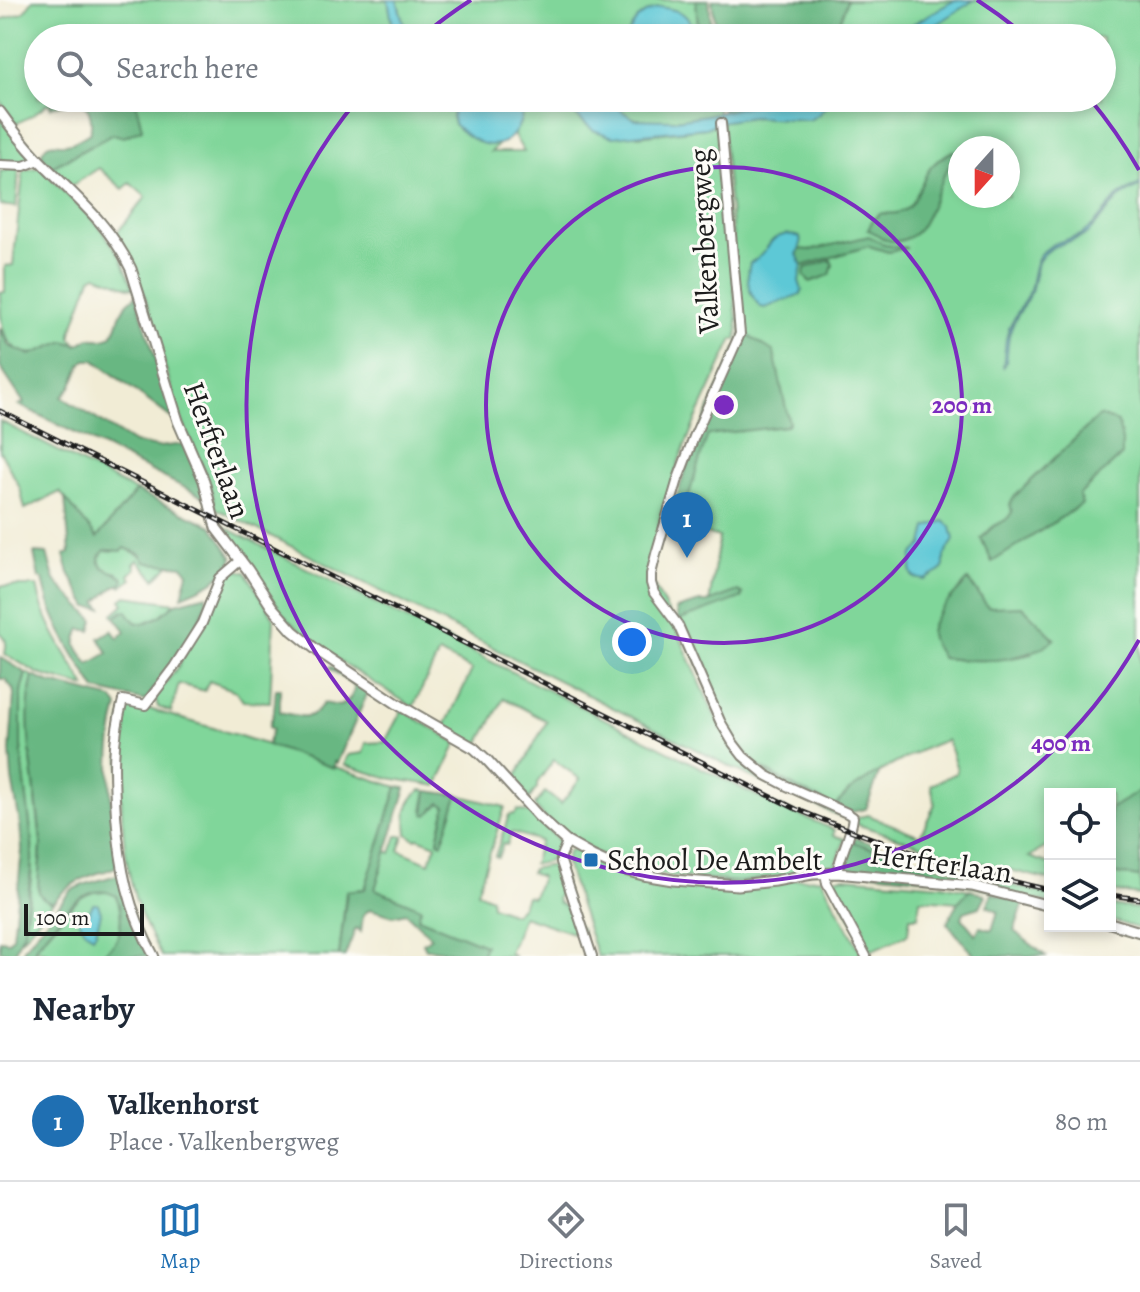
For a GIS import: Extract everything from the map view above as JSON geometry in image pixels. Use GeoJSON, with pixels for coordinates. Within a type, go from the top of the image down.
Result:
{"type":"FeatureCollection","features":[{"type":"Feature","properties":{"kind":"street","name":"Herfterlaan"},"geometry":{"type":"LineString","coordinates":[[0,112],[39,160],[93,213],[124,254],[178,421],[204,481],[214,523],[272,607],[293,631],[318,651],[399,705],[474,748],[567,842],[621,869],[673,880],[747,884],[837,873],[972,886],[1044,904]]}},
{"type":"Feature","properties":{"kind":"street","name":"Valkenbergweg"},"geometry":{"type":"LineString","coordinates":[[721,123],[740,334],[678,479],[656,554],[651,583],[654,593],[678,625],[720,721],[743,756],[776,780],[853,817],[837,873]]}},
{"type":"Feature","properties":{"kind":"street"},"geometry":{"type":"LineString","coordinates":[[0,165],[24,166],[39,160]]}},
{"type":"Feature","properties":{"kind":"street"},"geometry":{"type":"LineString","coordinates":[[154,956],[131,907],[119,855],[113,764],[116,728],[123,700],[145,705],[202,623],[220,578],[241,560]]}},
{"type":"Feature","properties":{"kind":"street"},"geometry":{"type":"LineString","coordinates":[[567,842],[561,862],[592,956]]}},
{"type":"Feature","properties":{"kind":"street","name":"Herfterlaan"},"geometry":{"type":"LineString","coordinates":[[825,873],[827,884],[866,956]]}},
{"type":"Feature","properties":{"kind":"street"},"geometry":{"type":"LineString","coordinates":[[1116,925],[1140,932]]}},
{"type":"Feature","properties":{"kind":"green space"},"geometry":{"type":"Polygon","coordinates":[[[33,0],[388,0],[392,24],[24,24],[24,112],[37,112],[16,124],[0,101],[0,20],[23,13],[33,0]]]}},
{"type":"Feature","properties":{"kind":"green space"},"geometry":{"type":"Polygon","coordinates":[[[397,0],[696,0],[698,24],[691,24],[678,12],[660,7],[638,24],[404,24],[397,0]]]}},
{"type":"Feature","properties":{"kind":"green space"},"geometry":{"type":"Polygon","coordinates":[[[696,0],[709,0],[711,24],[698,24],[696,0]]]}},
{"type":"Feature","properties":{"kind":"green space"},"geometry":{"type":"Polygon","coordinates":[[[712,0],[847,0],[839,24],[715,24],[712,0]]]}},
{"type":"Feature","properties":{"kind":"green space"},"geometry":{"type":"Polygon","coordinates":[[[840,0],[1140,0],[1140,791],[1116,805],[1116,788],[1044,788],[1044,848],[1029,857],[1044,862],[1044,878],[958,857],[856,824],[858,817],[868,815],[920,836],[935,804],[931,785],[956,773],[947,740],[873,776],[835,806],[755,764],[729,732],[678,620],[709,604],[719,537],[678,528],[706,432],[742,333],[721,112],[1116,112],[1116,24],[834,24],[840,0]],[[1122,455],[992,561],[1082,504],[1079,495],[1122,455]],[[970,581],[937,615],[941,658],[987,660],[1032,654],[988,607],[970,581]]]}},
{"type":"Feature","properties":{"kind":"green space"},"geometry":{"type":"Polygon","coordinates":[[[89,112],[138,112],[142,129],[124,137],[113,134],[52,167],[41,155],[44,149],[50,144],[65,144],[90,133],[89,112]]]}},
{"type":"Feature","properties":{"kind":"green space"},"geometry":{"type":"Polygon","coordinates":[[[138,112],[453,112],[454,124],[464,133],[475,140],[500,143],[491,152],[524,152],[513,134],[519,126],[522,112],[579,112],[638,136],[706,128],[719,122],[738,331],[679,461],[652,550],[655,553],[649,577],[673,621],[714,714],[747,763],[845,814],[844,818],[747,775],[215,508],[206,474],[174,398],[147,302],[116,234],[146,197],[130,183],[123,189],[99,168],[71,186],[52,167],[113,134],[141,129],[138,112]]]}},
{"type":"Feature","properties":{"kind":"green space"},"geometry":{"type":"Polygon","coordinates":[[[624,112],[718,113],[648,121],[624,112]]]}},
{"type":"Feature","properties":{"kind":"green space"},"geometry":{"type":"Polygon","coordinates":[[[0,117],[29,155],[26,161],[0,160],[0,117]]]}},
{"type":"Feature","properties":{"kind":"green space"},"geometry":{"type":"Polygon","coordinates":[[[948,154],[948,168],[925,220],[916,232],[906,239],[894,241],[868,230],[873,219],[882,213],[893,214],[908,208],[930,168],[948,154]]]}},
{"type":"Feature","properties":{"kind":"green space"},"geometry":{"type":"Polygon","coordinates":[[[39,167],[99,226],[121,257],[134,289],[96,275],[91,278],[71,333],[71,338],[78,345],[62,343],[30,353],[15,348],[6,336],[1,319],[0,292],[5,292],[5,266],[13,265],[24,170],[39,167]]]}},
{"type":"Feature","properties":{"kind":"green space"},"geometry":{"type":"Polygon","coordinates":[[[19,169],[16,207],[0,205],[0,171],[19,169]]]}},
{"type":"Feature","properties":{"kind":"green space"},"geometry":{"type":"Polygon","coordinates":[[[869,236],[885,245],[907,248],[888,252],[869,246],[802,266],[797,257],[799,249],[811,250],[869,236]]]}},
{"type":"Feature","properties":{"kind":"green space"},"geometry":{"type":"Polygon","coordinates":[[[831,260],[830,275],[810,282],[804,276],[805,268],[831,260]]]}},
{"type":"Feature","properties":{"kind":"green space"},"geometry":{"type":"Polygon","coordinates":[[[136,295],[174,420],[94,360],[82,363],[71,387],[62,397],[134,443],[158,447],[184,444],[207,499],[19,405],[24,403],[0,367],[0,328],[9,346],[30,355],[65,341],[77,345],[90,338],[107,338],[115,330],[126,305],[136,295]]]}},
{"type":"Feature","properties":{"kind":"green space"},"geometry":{"type":"Polygon","coordinates":[[[743,332],[774,352],[789,423],[786,426],[708,435],[677,535],[665,531],[697,436],[743,332]]]}},
{"type":"Feature","properties":{"kind":"green space"},"geometry":{"type":"Polygon","coordinates":[[[1099,416],[1118,422],[1122,455],[1079,495],[1082,504],[992,562],[981,538],[1008,518],[1015,496],[1099,416]]]}},
{"type":"Feature","properties":{"kind":"green space"},"geometry":{"type":"Polygon","coordinates":[[[0,421],[136,491],[97,538],[60,492],[25,509],[20,488],[0,451],[0,421]]]}},
{"type":"Feature","properties":{"kind":"green space"},"geometry":{"type":"Polygon","coordinates":[[[136,491],[212,526],[233,558],[219,577],[182,596],[188,573],[183,566],[145,562],[140,554],[125,548],[122,551],[105,550],[100,557],[101,566],[124,579],[122,584],[115,586],[97,602],[102,608],[88,607],[69,573],[64,555],[70,553],[65,498],[97,538],[136,491]]]}},
{"type":"Feature","properties":{"kind":"green space"},"geometry":{"type":"Polygon","coordinates":[[[217,523],[771,803],[835,830],[833,835],[845,839],[835,867],[738,882],[668,876],[627,868],[582,846],[555,828],[535,807],[545,792],[561,804],[580,779],[554,760],[529,799],[514,781],[547,721],[504,698],[478,746],[445,726],[472,670],[439,653],[413,707],[339,661],[288,620],[217,523]]]}},
{"type":"Feature","properties":{"kind":"green space"},"geometry":{"type":"Polygon","coordinates":[[[125,548],[149,563],[171,564],[155,579],[138,560],[134,564],[136,568],[129,575],[132,579],[122,587],[118,573],[103,569],[99,560],[105,550],[125,548]]]}},
{"type":"Feature","properties":{"kind":"green space"},"geometry":{"type":"Polygon","coordinates":[[[34,553],[47,554],[57,583],[94,620],[91,631],[81,629],[77,640],[89,664],[108,653],[99,638],[112,630],[118,638],[126,631],[115,617],[126,610],[135,622],[143,624],[159,617],[176,603],[207,595],[192,634],[145,701],[96,690],[57,623],[43,579],[39,578],[34,553]]]}},
{"type":"Feature","properties":{"kind":"green space"},"geometry":{"type":"Polygon","coordinates":[[[234,569],[246,572],[274,618],[270,702],[243,701],[236,691],[209,681],[205,691],[179,684],[171,712],[158,707],[155,697],[179,665],[220,582],[234,569]]]}},
{"type":"Feature","properties":{"kind":"green space"},"geometry":{"type":"Polygon","coordinates":[[[968,580],[988,607],[1022,606],[1055,639],[1015,657],[986,660],[942,658],[932,640],[931,627],[939,612],[968,580]]]}},
{"type":"Feature","properties":{"kind":"green space"},"geometry":{"type":"Polygon","coordinates":[[[0,586],[37,586],[51,626],[86,687],[39,674],[5,654],[6,642],[0,633],[0,586]]]}},
{"type":"Feature","properties":{"kind":"green space"},"geometry":{"type":"Polygon","coordinates":[[[738,591],[743,594],[741,598],[678,621],[676,609],[738,591]]]}},
{"type":"Feature","properties":{"kind":"green space"},"geometry":{"type":"Polygon","coordinates":[[[126,596],[176,603],[159,617],[141,624],[123,610],[115,617],[113,614],[124,604],[121,600],[126,596]]]}},
{"type":"Feature","properties":{"kind":"green space"},"geometry":{"type":"Polygon","coordinates":[[[0,657],[26,673],[21,691],[21,747],[32,861],[24,931],[13,955],[0,951],[0,940],[8,941],[13,937],[22,850],[10,751],[14,694],[5,679],[0,679],[0,657]]]}},
{"type":"Feature","properties":{"kind":"green space"},"geometry":{"type":"Polygon","coordinates":[[[331,666],[369,690],[337,763],[334,762],[334,768],[267,745],[273,729],[269,727],[276,689],[280,689],[280,712],[298,716],[312,715],[324,703],[339,706],[350,698],[354,686],[329,668],[331,666]]]}},
{"type":"Feature","properties":{"kind":"green space"},"geometry":{"type":"Polygon","coordinates":[[[26,673],[33,676],[30,691],[31,760],[41,843],[38,890],[49,902],[53,902],[21,940],[30,890],[32,850],[20,735],[26,673]]]}},
{"type":"Feature","properties":{"kind":"green space"},"geometry":{"type":"Polygon","coordinates":[[[33,676],[113,699],[118,707],[113,726],[110,766],[117,866],[79,881],[53,902],[43,898],[38,888],[41,843],[28,716],[33,676]]]}},
{"type":"Feature","properties":{"kind":"green space"},"geometry":{"type":"Polygon","coordinates":[[[131,706],[237,735],[397,787],[365,889],[346,891],[339,956],[161,956],[134,895],[124,843],[120,734],[123,711],[131,706]]]}},
{"type":"Feature","properties":{"kind":"green space"},"geometry":{"type":"Polygon","coordinates":[[[402,710],[457,743],[437,786],[388,778],[344,765],[348,755],[363,753],[366,743],[385,742],[402,710]]]}},
{"type":"Feature","properties":{"kind":"green space"},"geometry":{"type":"Polygon","coordinates":[[[880,771],[866,809],[852,812],[835,806],[849,791],[880,771]]]}},
{"type":"Feature","properties":{"kind":"green space"},"geometry":{"type":"Polygon","coordinates":[[[397,787],[406,788],[375,889],[421,908],[418,918],[485,945],[481,956],[426,949],[423,943],[431,937],[406,913],[393,916],[370,909],[363,915],[361,932],[357,928],[355,930],[345,956],[339,956],[347,891],[365,889],[397,787]]]}},
{"type":"Feature","properties":{"kind":"green space"},"geometry":{"type":"Polygon","coordinates":[[[421,790],[427,791],[423,810],[432,811],[440,803],[446,805],[438,840],[442,842],[458,795],[505,807],[477,892],[491,898],[492,906],[514,914],[526,896],[533,897],[541,877],[531,873],[532,869],[559,867],[565,881],[558,902],[566,907],[584,937],[523,916],[509,953],[515,956],[481,956],[485,945],[418,918],[420,908],[375,889],[386,851],[391,853],[397,836],[404,836],[399,850],[429,863],[436,845],[407,834],[407,809],[421,790]]]}},
{"type":"Feature","properties":{"kind":"green space"},"geometry":{"type":"Polygon","coordinates":[[[427,791],[458,795],[442,843],[438,841],[446,806],[440,803],[428,815],[424,814],[427,791]]]}},
{"type":"Feature","properties":{"kind":"green space"},"geometry":{"type":"Polygon","coordinates":[[[1140,791],[1140,877],[1116,874],[1116,805],[1140,791]]]}},
{"type":"Feature","properties":{"kind":"green space"},"geometry":{"type":"Polygon","coordinates":[[[517,810],[531,813],[560,842],[558,852],[552,859],[533,864],[540,841],[512,832],[507,845],[503,844],[498,857],[495,856],[509,815],[517,810]]]}},
{"type":"Feature","properties":{"kind":"green space"},"geometry":{"type":"Polygon","coordinates":[[[855,838],[932,865],[1044,893],[1044,902],[950,881],[947,876],[854,842],[855,838]]]}},
{"type":"Feature","properties":{"kind":"green space"},"geometry":{"type":"Polygon","coordinates":[[[849,840],[947,876],[950,881],[844,870],[849,840]]]}},
{"type":"Feature","properties":{"kind":"green space"},"geometry":{"type":"Polygon","coordinates":[[[569,850],[575,850],[623,874],[680,885],[821,878],[863,956],[597,956],[566,864],[569,850]]]}},
{"type":"Feature","properties":{"kind":"green space"},"geometry":{"type":"Polygon","coordinates":[[[120,874],[131,915],[151,956],[103,956],[117,939],[121,920],[116,896],[104,892],[81,898],[60,917],[35,948],[35,956],[22,956],[24,948],[71,890],[120,874]]]}},
{"type":"Feature","properties":{"kind":"green space"},"geometry":{"type":"Polygon","coordinates":[[[1116,874],[1140,877],[1140,895],[1116,892],[1116,874]]]}},
{"type":"Feature","properties":{"kind":"green space"},"geometry":{"type":"Polygon","coordinates":[[[829,878],[970,890],[958,902],[920,899],[918,917],[910,917],[908,933],[868,952],[829,878]]]}},
{"type":"Feature","properties":{"kind":"green space"},"geometry":{"type":"Polygon","coordinates":[[[970,890],[986,895],[980,907],[964,912],[962,918],[976,935],[980,927],[992,930],[998,911],[987,906],[992,893],[1024,903],[1014,931],[1046,956],[975,956],[947,923],[958,902],[970,890]]]}},
{"type":"Feature","properties":{"kind":"green space"},"geometry":{"type":"Polygon","coordinates":[[[93,891],[113,894],[121,911],[117,939],[103,956],[54,956],[35,948],[81,896],[93,891]]]}},
{"type":"Feature","properties":{"kind":"green space"},"geometry":{"type":"Polygon","coordinates":[[[1116,906],[1140,909],[1140,929],[1116,922],[1116,906]]]}},
{"type":"Feature","properties":{"kind":"water"},"geometry":{"type":"Polygon","coordinates":[[[388,0],[397,0],[404,24],[392,24],[388,0]]]}},
{"type":"Feature","properties":{"kind":"water"},"geometry":{"type":"Polygon","coordinates":[[[955,0],[974,0],[938,24],[913,24],[955,0]]]}},
{"type":"Feature","properties":{"kind":"water"},"geometry":{"type":"Polygon","coordinates":[[[660,7],[674,10],[684,15],[691,24],[634,24],[648,11],[660,7]]]}},
{"type":"Feature","properties":{"kind":"water"},"geometry":{"type":"Polygon","coordinates":[[[453,112],[522,112],[513,135],[492,145],[466,135],[454,124],[453,112]]]}},
{"type":"Feature","properties":{"kind":"water"},"geometry":{"type":"Polygon","coordinates":[[[572,112],[623,112],[635,119],[675,120],[722,112],[821,112],[809,120],[752,117],[719,122],[706,128],[613,137],[593,130],[572,112]]]}},
{"type":"Feature","properties":{"kind":"water"},"geometry":{"type":"Polygon","coordinates":[[[1140,184],[1119,198],[1089,232],[1053,247],[1043,255],[1038,262],[1031,292],[1009,335],[1003,368],[1009,328],[1030,290],[1040,254],[1053,244],[1081,235],[1118,196],[1140,184]]]}},
{"type":"Feature","properties":{"kind":"water"},"geometry":{"type":"Polygon","coordinates":[[[787,234],[800,237],[797,254],[802,266],[799,281],[801,294],[761,307],[749,287],[750,263],[773,240],[787,234]]]}},
{"type":"Feature","properties":{"kind":"water"},"geometry":{"type":"Polygon","coordinates":[[[944,521],[951,527],[954,540],[944,556],[944,566],[925,580],[915,578],[911,569],[913,554],[923,545],[927,527],[944,521]]]}},
{"type":"Feature","properties":{"kind":"water"},"geometry":{"type":"Polygon","coordinates":[[[93,904],[98,904],[101,913],[93,936],[85,931],[79,920],[83,915],[87,916],[93,904]]]}},
{"type":"Feature","properties":{"kind":"railway"},"geometry":{"type":"LineString","coordinates":[[0,411],[796,809],[921,855],[1044,889]]}},
{"type":"Feature","properties":{"kind":"railway"},"geometry":{"type":"LineString","coordinates":[[1116,896],[1140,899]]}},
{"type":"Feature","properties":{"kind":"place","name":"Valkenhorst"},"geometry":{"type":"Point","coordinates":[687,558]}},
{"type":"Feature","properties":{"kind":"place","name":"School De Ambelt"},"geometry":{"type":"Point","coordinates":[591,860]}}]}
